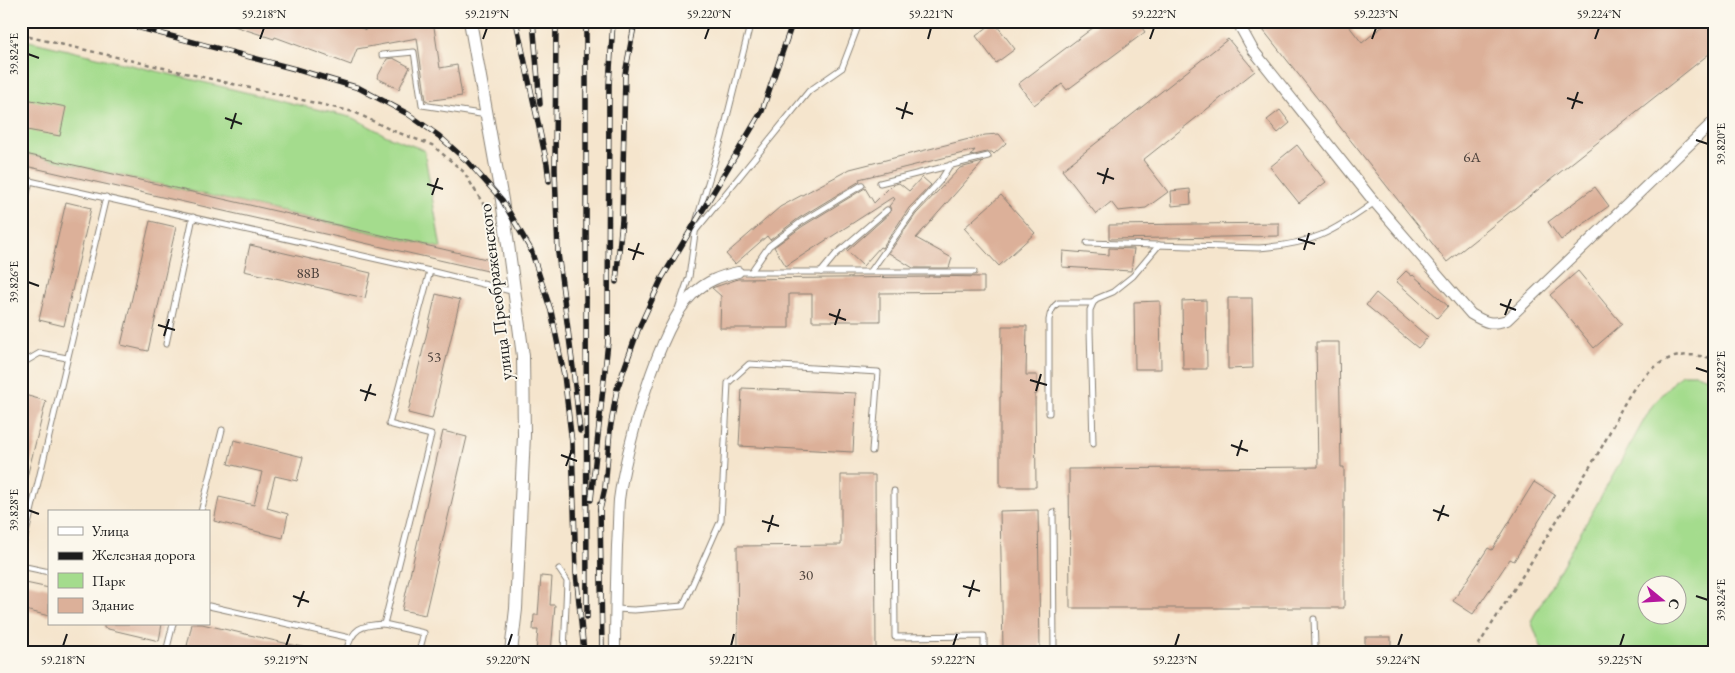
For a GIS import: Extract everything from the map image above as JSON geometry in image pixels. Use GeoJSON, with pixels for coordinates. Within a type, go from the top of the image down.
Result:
{"type":"FeatureCollection","features":[{"type":"Feature","properties":{"kind":"street","name":"улица Преображенского"},"geometry":{"type":"LineString","coordinates":[[470,21],[503,213],[523,356],[524,435],[516,609],[511,652]]}},
{"type":"Feature","properties":{"kind":"street"},"geometry":{"type":"LineString","coordinates":[[1237,21],[1253,50],[1375,202],[1471,314],[1484,322],[1495,324],[1508,320],[1714,121]]}},
{"type":"Feature","properties":{"kind":"street"},"geometry":{"type":"LineString","coordinates":[[616,652],[615,609],[619,500],[629,450],[660,352],[678,312],[691,295],[719,276],[738,272]]}},
{"type":"Feature","properties":{"kind":"lane"},"geometry":{"type":"LineString","coordinates":[[678,312],[689,277],[696,230],[705,189],[722,137],[751,21]]}},
{"type":"Feature","properties":{"kind":"lane"},"geometry":{"type":"LineString","coordinates":[[696,230],[809,91],[842,68],[860,21]]}},
{"type":"Feature","properties":{"kind":"lane"},"geometry":{"type":"LineString","coordinates":[[382,54],[414,52],[422,105],[487,115]]}},
{"type":"Feature","properties":{"kind":"lane"},"geometry":{"type":"LineString","coordinates":[[880,183],[988,156]]}},
{"type":"Feature","properties":{"kind":"lane"},"geometry":{"type":"LineString","coordinates":[[871,271],[913,211],[940,181],[950,165]]}},
{"type":"Feature","properties":{"kind":"lane"},"geometry":{"type":"LineString","coordinates":[[21,179],[106,196],[515,292]]}},
{"type":"Feature","properties":{"kind":"lane"},"geometry":{"type":"LineString","coordinates":[[21,217],[30,180]]}},
{"type":"Feature","properties":{"kind":"lane"},"geometry":{"type":"LineString","coordinates":[[751,272],[769,246],[801,222],[862,186]]}},
{"type":"Feature","properties":{"kind":"lane"},"geometry":{"type":"LineString","coordinates":[[21,554],[106,196]]}},
{"type":"Feature","properties":{"kind":"lane"},"geometry":{"type":"LineString","coordinates":[[1087,243],[1259,248],[1286,246],[1311,240],[1333,231],[1375,202]]}},
{"type":"Feature","properties":{"kind":"lane"},"geometry":{"type":"LineString","coordinates":[[821,272],[836,254],[887,210]]}},
{"type":"Feature","properties":{"kind":"lane"},"geometry":{"type":"LineString","coordinates":[[166,344],[193,216]]}},
{"type":"Feature","properties":{"kind":"lane"},"geometry":{"type":"LineString","coordinates":[[1093,444],[1090,330],[1092,303],[1096,298],[1113,292],[1133,276],[1159,245]]}},
{"type":"Feature","properties":{"kind":"lane"},"geometry":{"type":"LineString","coordinates":[[384,624],[431,435],[389,424],[430,271]]}},
{"type":"Feature","properties":{"kind":"lane"},"geometry":{"type":"LineString","coordinates":[[738,272],[974,272]]}},
{"type":"Feature","properties":{"kind":"lane"},"geometry":{"type":"LineString","coordinates":[[1049,413],[1049,320],[1051,312],[1058,303],[1092,303]]}},
{"type":"Feature","properties":{"kind":"lane"},"geometry":{"type":"LineString","coordinates":[[21,364],[40,353],[67,358]]}},
{"type":"Feature","properties":{"kind":"lane"},"geometry":{"type":"LineString","coordinates":[[615,609],[634,610],[683,606],[721,520],[728,383],[748,364],[878,372],[872,451]]}},
{"type":"Feature","properties":{"kind":"lane"},"geometry":{"type":"LineString","coordinates":[[202,510],[222,430]]}},
{"type":"Feature","properties":{"kind":"lane"},"geometry":{"type":"LineString","coordinates":[[894,490],[895,637],[984,636],[984,652]]}},
{"type":"Feature","properties":{"kind":"lane"},"geometry":{"type":"LineString","coordinates":[[1052,512],[1054,652]]}},
{"type":"Feature","properties":{"kind":"lane"},"geometry":{"type":"LineString","coordinates":[[21,566],[48,572]]}},
{"type":"Feature","properties":{"kind":"lane"},"geometry":{"type":"LineString","coordinates":[[559,569],[567,581],[564,652]]}},
{"type":"Feature","properties":{"kind":"lane"},"geometry":{"type":"LineString","coordinates":[[210,606],[350,638]]}},
{"type":"Feature","properties":{"kind":"lane"},"geometry":{"type":"LineString","coordinates":[[1314,619],[1314,652]]}},
{"type":"Feature","properties":{"kind":"lane"},"geometry":{"type":"LineString","coordinates":[[346,652],[350,638],[366,625],[384,624],[424,633],[419,652]]}},
{"type":"Feature","properties":{"kind":"lane"},"geometry":{"type":"LineString","coordinates":[[166,652],[172,626]]}},
{"type":"Feature","properties":{"kind":"path"},"geometry":{"type":"LineString","coordinates":[[21,35],[354,112],[391,130],[432,145],[464,172],[485,207],[503,213]]}},
{"type":"Feature","properties":{"kind":"path"},"geometry":{"type":"LineString","coordinates":[[1474,652],[1598,453],[1624,402],[1638,383],[1662,362],[1674,357],[1701,355],[1714,359]]}},
{"type":"Feature","properties":{"kind":"green space"},"geometry":{"type":"Polygon","coordinates":[[[21,39],[354,118],[387,136],[424,150],[441,248],[21,153],[21,39]]]}},
{"type":"Feature","properties":{"kind":"green space"},"geometry":{"type":"Polygon","coordinates":[[[1681,374],[1696,374],[1714,380],[1714,652],[1543,652],[1531,621],[1652,406],[1681,374]]]}},
{"type":"Feature","properties":{"kind":"building"},"geometry":{"type":"Polygon","coordinates":[[[225,21],[343,21],[366,30],[365,21],[431,21],[432,27],[434,27],[440,68],[457,65],[462,96],[426,101],[417,38],[357,49],[351,65],[275,37],[274,39],[225,23],[225,21]]]}},
{"type":"Feature","properties":{"kind":"building"},"geometry":{"type":"Polygon","coordinates":[[[1102,21],[1137,21],[1145,32],[1067,90],[1062,84],[1034,105],[1018,84],[1102,21]]]}},
{"type":"Feature","properties":{"kind":"building"},"geometry":{"type":"Polygon","coordinates":[[[1256,21],[1345,21],[1362,43],[1389,21],[1714,21],[1714,50],[1447,262],[1256,21]]]}},
{"type":"Feature","properties":{"kind":"building"},"geometry":{"type":"Polygon","coordinates":[[[994,22],[1015,49],[996,63],[976,36],[994,22]]]}},
{"type":"Feature","properties":{"kind":"building"},"geometry":{"type":"Polygon","coordinates":[[[1228,39],[1255,71],[1143,160],[1168,192],[1146,208],[1118,211],[1111,202],[1096,214],[1062,170],[1228,39]]]}},
{"type":"Feature","properties":{"kind":"building"},"geometry":{"type":"Polygon","coordinates":[[[393,58],[410,67],[399,89],[377,78],[387,59],[393,58]]]}},
{"type":"Feature","properties":{"kind":"building"},"geometry":{"type":"Polygon","coordinates":[[[21,98],[66,107],[60,136],[21,129],[21,98]]]}},
{"type":"Feature","properties":{"kind":"building"},"geometry":{"type":"Polygon","coordinates":[[[1280,110],[1290,123],[1278,133],[1267,120],[1280,110]]]}},
{"type":"Feature","properties":{"kind":"building"},"geometry":{"type":"Polygon","coordinates":[[[999,134],[1006,143],[994,154],[987,152],[970,156],[975,150],[859,179],[860,181],[799,218],[770,240],[767,236],[735,264],[726,254],[780,207],[850,169],[985,135],[999,134]]]}},
{"type":"Feature","properties":{"kind":"building"},"geometry":{"type":"Polygon","coordinates":[[[1297,145],[1326,182],[1299,203],[1270,167],[1297,145]]]}},
{"type":"Feature","properties":{"kind":"building"},"geometry":{"type":"Polygon","coordinates":[[[21,153],[495,261],[492,272],[21,165],[21,153]]]}},
{"type":"Feature","properties":{"kind":"building"},"geometry":{"type":"Polygon","coordinates":[[[983,162],[916,238],[952,258],[949,268],[913,268],[889,253],[916,214],[960,168],[983,162]]]}},
{"type":"Feature","properties":{"kind":"building"},"geometry":{"type":"Polygon","coordinates":[[[922,177],[931,185],[909,208],[882,248],[880,247],[863,266],[847,251],[890,213],[891,209],[889,206],[895,199],[893,197],[786,266],[774,247],[803,226],[865,188],[874,203],[892,185],[899,183],[909,191],[922,177]]]}},
{"type":"Feature","properties":{"kind":"building"},"geometry":{"type":"Polygon","coordinates":[[[1595,187],[1609,206],[1561,240],[1548,222],[1595,187]]]}},
{"type":"Feature","properties":{"kind":"building"},"geometry":{"type":"Polygon","coordinates":[[[1190,189],[1191,204],[1172,206],[1171,191],[1190,189]]]}},
{"type":"Feature","properties":{"kind":"building"},"geometry":{"type":"Polygon","coordinates":[[[1001,195],[1035,233],[999,266],[964,228],[1001,195]]]}},
{"type":"Feature","properties":{"kind":"building"},"geometry":{"type":"Polygon","coordinates":[[[66,202],[91,208],[64,326],[39,320],[66,202]]]}},
{"type":"Feature","properties":{"kind":"building"},"geometry":{"type":"Polygon","coordinates":[[[150,221],[176,227],[148,351],[121,345],[150,221]]]}},
{"type":"Feature","properties":{"kind":"building"},"geometry":{"type":"Polygon","coordinates":[[[1279,223],[1279,236],[1109,239],[1109,225],[1279,223]]]}},
{"type":"Feature","properties":{"kind":"building"},"geometry":{"type":"Polygon","coordinates":[[[250,245],[371,273],[365,298],[244,271],[250,245]]]}},
{"type":"Feature","properties":{"kind":"building"},"geometry":{"type":"Polygon","coordinates":[[[1109,248],[1134,249],[1131,271],[1062,267],[1063,251],[1109,255],[1109,248]]]}},
{"type":"Feature","properties":{"kind":"building"},"geometry":{"type":"Polygon","coordinates":[[[1406,271],[1448,306],[1437,318],[1396,281],[1406,271]]]}},
{"type":"Feature","properties":{"kind":"building"},"geometry":{"type":"Polygon","coordinates":[[[1578,271],[1622,324],[1594,348],[1550,295],[1578,271]]]}},
{"type":"Feature","properties":{"kind":"building"},"geometry":{"type":"Polygon","coordinates":[[[984,277],[984,292],[880,293],[880,321],[812,321],[812,294],[789,294],[789,328],[720,328],[721,296],[712,288],[738,279],[984,277]]]}},
{"type":"Feature","properties":{"kind":"building"},"geometry":{"type":"Polygon","coordinates":[[[1376,293],[1428,337],[1418,348],[1366,305],[1376,293]]]}},
{"type":"Feature","properties":{"kind":"building"},"geometry":{"type":"Polygon","coordinates":[[[436,294],[460,300],[432,419],[408,413],[436,294]]]}},
{"type":"Feature","properties":{"kind":"building"},"geometry":{"type":"Polygon","coordinates":[[[1228,298],[1252,298],[1253,368],[1228,369],[1228,298]]]}},
{"type":"Feature","properties":{"kind":"building"},"geometry":{"type":"Polygon","coordinates":[[[1206,300],[1207,369],[1183,369],[1182,301],[1206,300]]]}},
{"type":"Feature","properties":{"kind":"building"},"geometry":{"type":"Polygon","coordinates":[[[1160,301],[1161,369],[1135,369],[1134,302],[1160,301]]]}},
{"type":"Feature","properties":{"kind":"building"},"geometry":{"type":"Polygon","coordinates":[[[1002,326],[1027,326],[1026,375],[1037,375],[1037,394],[1035,394],[1036,487],[1000,487],[1002,326]]]}},
{"type":"Feature","properties":{"kind":"building"},"geometry":{"type":"Polygon","coordinates":[[[1316,342],[1339,342],[1341,467],[1344,467],[1344,608],[1070,608],[1069,469],[1318,467],[1316,342]]]}},
{"type":"Feature","properties":{"kind":"building"},"geometry":{"type":"Polygon","coordinates":[[[742,388],[856,393],[853,452],[739,446],[742,388]]]}},
{"type":"Feature","properties":{"kind":"building"},"geometry":{"type":"Polygon","coordinates":[[[21,394],[46,401],[25,485],[21,485],[21,394]]]}},
{"type":"Feature","properties":{"kind":"building"},"geometry":{"type":"Polygon","coordinates":[[[443,431],[467,437],[425,615],[402,610],[443,431]]]}},
{"type":"Feature","properties":{"kind":"building"},"geometry":{"type":"Polygon","coordinates":[[[234,440],[303,457],[297,481],[275,476],[267,508],[288,514],[283,538],[214,521],[219,497],[254,505],[262,472],[228,464],[234,440]]]}},
{"type":"Feature","properties":{"kind":"building"},"geometry":{"type":"Polygon","coordinates":[[[841,475],[875,475],[876,652],[852,652],[852,649],[738,650],[737,546],[841,545],[841,475]]]}},
{"type":"Feature","properties":{"kind":"building"},"geometry":{"type":"Polygon","coordinates":[[[1534,482],[1555,495],[1514,561],[1510,559],[1473,614],[1453,601],[1488,548],[1492,550],[1534,482]]]}},
{"type":"Feature","properties":{"kind":"building"},"geometry":{"type":"Polygon","coordinates":[[[1038,510],[1040,649],[1003,649],[1000,511],[1038,510]]]}},
{"type":"Feature","properties":{"kind":"building"},"geometry":{"type":"Polygon","coordinates":[[[541,576],[552,577],[550,605],[555,605],[551,652],[536,652],[538,630],[533,630],[534,615],[538,615],[541,576]]]}},
{"type":"Feature","properties":{"kind":"building"},"geometry":{"type":"Polygon","coordinates":[[[21,582],[48,588],[48,616],[21,609],[21,582]]]}},
{"type":"Feature","properties":{"kind":"building"},"geometry":{"type":"Polygon","coordinates":[[[104,626],[162,626],[159,641],[104,628],[104,626]]]}},
{"type":"Feature","properties":{"kind":"building"},"geometry":{"type":"Polygon","coordinates":[[[192,626],[210,626],[306,648],[306,652],[213,652],[187,646],[192,626]]]}},
{"type":"Feature","properties":{"kind":"building"},"geometry":{"type":"Polygon","coordinates":[[[1365,637],[1391,637],[1391,652],[1365,652],[1365,637]]]}},
{"type":"Feature","properties":{"kind":"railway"},"geometry":{"type":"LineString","coordinates":[[114,21],[359,88],[408,114],[439,136],[468,162],[502,200],[531,250],[551,311],[564,375],[572,443],[576,573],[584,652]]}},
{"type":"Feature","properties":{"kind":"railway"},"geometry":{"type":"LineString","coordinates":[[516,21],[549,181]]}},
{"type":"Feature","properties":{"kind":"railway"},"geometry":{"type":"LineString","coordinates":[[533,21],[540,104]]}},
{"type":"Feature","properties":{"kind":"railway"},"geometry":{"type":"LineString","coordinates":[[556,21],[555,170],[558,253],[580,431]]}},
{"type":"Feature","properties":{"kind":"railway"},"geometry":{"type":"LineString","coordinates":[[586,21],[587,617]]}},
{"type":"Feature","properties":{"kind":"railway"},"geometry":{"type":"LineString","coordinates":[[591,500],[608,342],[609,85],[613,21]]}},
{"type":"Feature","properties":{"kind":"railway"},"geometry":{"type":"LineString","coordinates":[[616,282],[622,220],[625,74],[635,21]]}},
{"type":"Feature","properties":{"kind":"railway"},"geometry":{"type":"LineString","coordinates":[[600,510],[605,488],[610,430],[617,389],[638,330],[662,278],[762,111],[793,21]]}},
{"type":"Feature","properties":{"kind":"railway"},"geometry":{"type":"LineString","coordinates":[[600,504],[602,652]]}}]}
